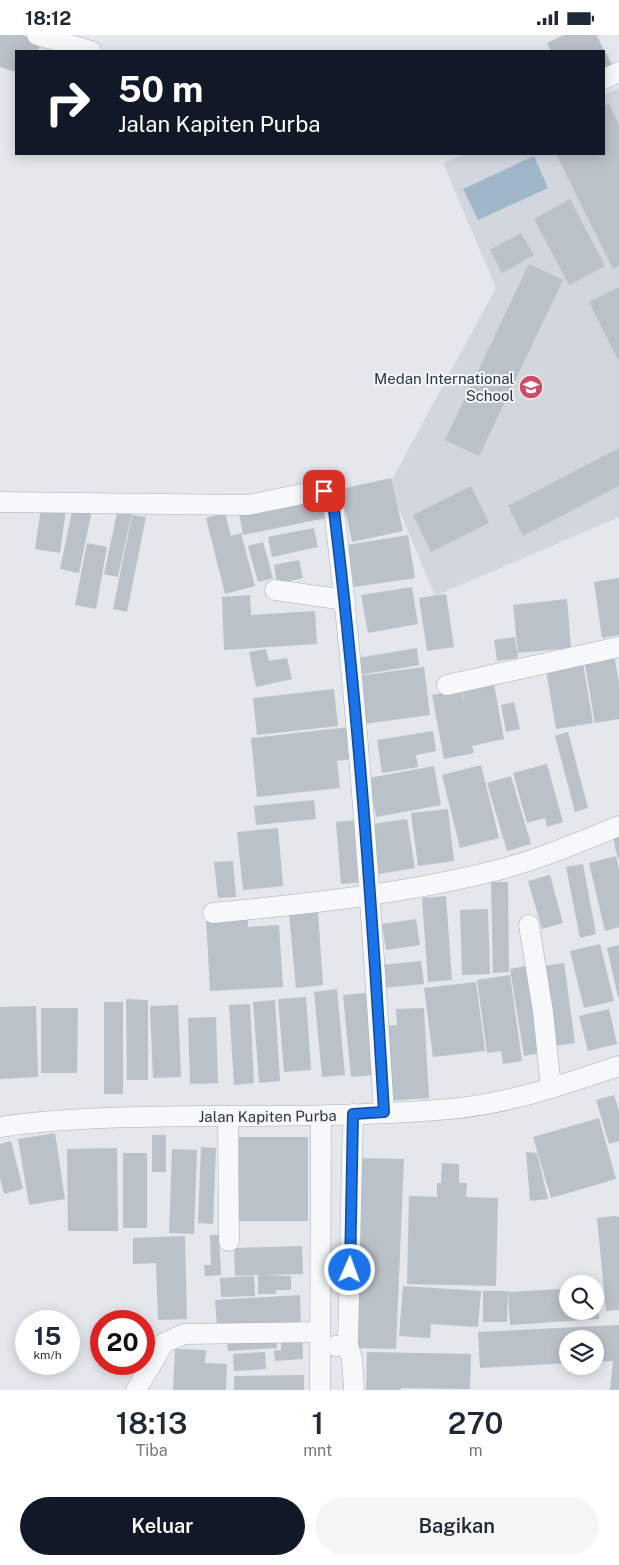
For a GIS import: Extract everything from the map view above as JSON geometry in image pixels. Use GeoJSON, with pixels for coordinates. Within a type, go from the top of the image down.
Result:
{"type":"FeatureCollection","features":[{"type":"Feature","properties":{"kind":"street"},"geometry":{"type":"LineString","coordinates":[[37,35],[88,50]]}},
{"type":"Feature","properties":{"kind":"street"},"geometry":{"type":"LineString","coordinates":[[605,79],[619,72]]}},
{"type":"Feature","properties":{"kind":"street"},"geometry":{"type":"LineString","coordinates":[[0,501],[248,505],[324,491],[330,494],[333,502],[345,600],[371,895],[384,1112]]}},
{"type":"Feature","properties":{"kind":"street"},"geometry":{"type":"LineString","coordinates":[[275,590],[345,600]]}},
{"type":"Feature","properties":{"kind":"street"},"geometry":{"type":"LineString","coordinates":[[447,685],[619,647]]}},
{"type":"Feature","properties":{"kind":"street"},"geometry":{"type":"LineString","coordinates":[[213,913],[309,904],[371,895],[494,871],[556,852],[619,825]]}},
{"type":"Feature","properties":{"kind":"street"},"geometry":{"type":"LineString","coordinates":[[529,925],[543,1012],[551,1088]]}},
{"type":"Feature","properties":{"kind":"street","name":"Jalan Kapiten Purba"},"geometry":{"type":"LineString","coordinates":[[0,1127],[38,1121],[100,1117],[321,1116],[452,1109],[522,1097],[619,1066]]}},
{"type":"Feature","properties":{"kind":"street"},"geometry":{"type":"LineString","coordinates":[[353,1114],[348,1345],[352,1359],[354,1390]]}},
{"type":"Feature","properties":{"kind":"street"},"geometry":{"type":"LineString","coordinates":[[228,1116],[230,1241]]}},
{"type":"Feature","properties":{"kind":"street"},"geometry":{"type":"LineString","coordinates":[[320,1390],[321,1116]]}},
{"type":"Feature","properties":{"kind":"street"},"geometry":{"type":"LineString","coordinates":[[136,1390],[155,1355],[164,1343],[184,1334],[320,1339],[348,1345]]}},
{"type":"Feature","properties":{"kind":"shaded area","name":"Medan International School"},"geometry":{"type":"Polygon","coordinates":[[[619,88],[619,517],[435,596],[389,485],[496,288],[443,163],[463,155],[605,155],[605,95],[619,88]]]}},
{"type":"Feature","properties":{"kind":"water"},"geometry":{"type":"Polygon","coordinates":[[[534,156],[548,188],[478,220],[463,189],[534,156]]]}},
{"type":"Feature","properties":{"kind":"building"},"geometry":{"type":"Polygon","coordinates":[[[0,35],[22,35],[41,41],[38,50],[15,50],[15,72],[0,67],[0,35]]]}},
{"type":"Feature","properties":{"kind":"building"},"geometry":{"type":"Polygon","coordinates":[[[564,35],[597,35],[604,50],[550,50],[547,43],[564,35]]]}},
{"type":"Feature","properties":{"kind":"building"},"geometry":{"type":"Polygon","coordinates":[[[605,54],[612,65],[605,68],[605,54]]]}},
{"type":"Feature","properties":{"kind":"building"},"geometry":{"type":"Polygon","coordinates":[[[609,104],[619,124],[619,266],[613,269],[556,155],[605,155],[605,106],[609,104]]]}},
{"type":"Feature","properties":{"kind":"building"},"geometry":{"type":"Polygon","coordinates":[[[570,199],[605,266],[569,285],[534,219],[570,199]]]}},
{"type":"Feature","properties":{"kind":"building"},"geometry":{"type":"Polygon","coordinates":[[[521,233],[534,255],[502,273],[490,250],[521,233]]]}},
{"type":"Feature","properties":{"kind":"building"},"geometry":{"type":"Polygon","coordinates":[[[529,264],[563,280],[479,456],[445,440],[529,264]]]}},
{"type":"Feature","properties":{"kind":"building"},"geometry":{"type":"Polygon","coordinates":[[[619,287],[619,362],[589,302],[619,287]]]}},
{"type":"Feature","properties":{"kind":"building"},"geometry":{"type":"Polygon","coordinates":[[[619,448],[619,486],[523,536],[508,506],[619,448]]]}},
{"type":"Feature","properties":{"kind":"building"},"geometry":{"type":"Polygon","coordinates":[[[391,478],[403,531],[352,542],[341,489],[391,478]]]}},
{"type":"Feature","properties":{"kind":"building"},"geometry":{"type":"Polygon","coordinates":[[[471,486],[489,523],[431,552],[413,515],[471,486]]]}},
{"type":"Feature","properties":{"kind":"building"},"geometry":{"type":"Polygon","coordinates":[[[322,496],[326,518],[243,535],[239,513],[322,496]]]}},
{"type":"Feature","properties":{"kind":"building"},"geometry":{"type":"Polygon","coordinates":[[[73,506],[92,510],[79,573],[60,569],[73,506]]]}},
{"type":"Feature","properties":{"kind":"building"},"geometry":{"type":"Polygon","coordinates":[[[41,507],[66,510],[60,553],[35,549],[41,507]]]}},
{"type":"Feature","properties":{"kind":"building"},"geometry":{"type":"Polygon","coordinates":[[[118,509],[132,512],[118,577],[104,574],[118,509]]]}},
{"type":"Feature","properties":{"kind":"building"},"geometry":{"type":"Polygon","coordinates":[[[225,513],[231,536],[241,533],[255,586],[225,594],[206,518],[225,513]]]}},
{"type":"Feature","properties":{"kind":"building"},"geometry":{"type":"Polygon","coordinates":[[[132,515],[146,517],[127,612],[113,609],[132,515]]]}},
{"type":"Feature","properties":{"kind":"building"},"geometry":{"type":"Polygon","coordinates":[[[314,528],[318,547],[272,557],[268,537],[314,528]]]}},
{"type":"Feature","properties":{"kind":"building"},"geometry":{"type":"Polygon","coordinates":[[[408,535],[415,578],[354,587],[347,545],[408,535]]]}},
{"type":"Feature","properties":{"kind":"building"},"geometry":{"type":"Polygon","coordinates":[[[263,542],[273,578],[258,582],[248,546],[263,542]]]}},
{"type":"Feature","properties":{"kind":"building"},"geometry":{"type":"Polygon","coordinates":[[[87,543],[107,547],[96,609],[75,605],[87,543]]]}},
{"type":"Feature","properties":{"kind":"building"},"geometry":{"type":"Polygon","coordinates":[[[299,560],[303,578],[277,584],[274,565],[299,560]]]}},
{"type":"Feature","properties":{"kind":"building"},"geometry":{"type":"Polygon","coordinates":[[[619,578],[619,635],[602,638],[594,582],[619,578]]]}},
{"type":"Feature","properties":{"kind":"building"},"geometry":{"type":"Polygon","coordinates":[[[412,587],[418,624],[368,633],[361,595],[412,587]]]}},
{"type":"Feature","properties":{"kind":"building"},"geometry":{"type":"Polygon","coordinates":[[[446,594],[454,647],[427,651],[419,598],[446,594]]]}},
{"type":"Feature","properties":{"kind":"building"},"geometry":{"type":"Polygon","coordinates":[[[250,595],[251,615],[315,611],[317,644],[224,650],[222,597],[250,595]]]}},
{"type":"Feature","properties":{"kind":"building"},"geometry":{"type":"Polygon","coordinates":[[[567,599],[571,648],[518,653],[513,605],[567,599]]]}},
{"type":"Feature","properties":{"kind":"building"},"geometry":{"type":"Polygon","coordinates":[[[515,637],[518,658],[497,661],[494,640],[515,637]]]}},
{"type":"Feature","properties":{"kind":"building"},"geometry":{"type":"Polygon","coordinates":[[[417,648],[419,665],[359,675],[357,658],[417,648]]]}},
{"type":"Feature","properties":{"kind":"building"},"geometry":{"type":"Polygon","coordinates":[[[266,649],[269,661],[287,658],[292,679],[256,687],[249,652],[266,649]]]}},
{"type":"Feature","properties":{"kind":"building"},"geometry":{"type":"Polygon","coordinates":[[[614,654],[619,683],[619,719],[595,723],[584,659],[614,654]]]}},
{"type":"Feature","properties":{"kind":"building"},"geometry":{"type":"Polygon","coordinates":[[[583,663],[593,723],[556,729],[546,670],[583,663]]]}},
{"type":"Feature","properties":{"kind":"building"},"geometry":{"type":"Polygon","coordinates":[[[424,667],[430,715],[364,724],[357,676],[424,667]]]}},
{"type":"Feature","properties":{"kind":"building"},"geometry":{"type":"Polygon","coordinates":[[[494,684],[504,739],[472,746],[474,753],[444,759],[432,695],[461,689],[465,708],[462,690],[494,684]]]}},
{"type":"Feature","properties":{"kind":"building"},"geometry":{"type":"Polygon","coordinates":[[[334,689],[338,726],[257,735],[253,698],[334,689]]]}},
{"type":"Feature","properties":{"kind":"building"},"geometry":{"type":"Polygon","coordinates":[[[514,702],[520,729],[506,732],[501,705],[514,702]]]}},
{"type":"Feature","properties":{"kind":"building"},"geometry":{"type":"Polygon","coordinates":[[[349,727],[352,759],[337,761],[340,788],[257,797],[251,738],[349,727]]]}},
{"type":"Feature","properties":{"kind":"building"},"geometry":{"type":"Polygon","coordinates":[[[433,731],[436,751],[416,755],[418,767],[382,773],[377,740],[433,731]]]}},
{"type":"Feature","properties":{"kind":"building"},"geometry":{"type":"Polygon","coordinates":[[[568,732],[588,808],[575,812],[555,736],[568,732]]]}},
{"type":"Feature","properties":{"kind":"building"},"geometry":{"type":"Polygon","coordinates":[[[547,764],[563,822],[547,827],[545,818],[527,823],[513,773],[547,764]]]}},
{"type":"Feature","properties":{"kind":"building"},"geometry":{"type":"Polygon","coordinates":[[[481,765],[499,838],[460,848],[442,775],[481,765]]]}},
{"type":"Feature","properties":{"kind":"building"},"geometry":{"type":"Polygon","coordinates":[[[434,766],[441,805],[376,817],[369,778],[434,766]]]}},
{"type":"Feature","properties":{"kind":"building"},"geometry":{"type":"Polygon","coordinates":[[[511,776],[531,844],[507,851],[487,783],[511,776]]]}},
{"type":"Feature","properties":{"kind":"building"},"geometry":{"type":"Polygon","coordinates":[[[314,800],[316,819],[256,825],[254,806],[314,800]]]}},
{"type":"Feature","properties":{"kind":"building"},"geometry":{"type":"Polygon","coordinates":[[[448,809],[454,861],[418,866],[411,813],[448,809]]]}},
{"type":"Feature","properties":{"kind":"building"},"geometry":{"type":"Polygon","coordinates":[[[407,819],[415,868],[379,874],[372,824],[407,819]]]}},
{"type":"Feature","properties":{"kind":"building"},"geometry":{"type":"Polygon","coordinates":[[[358,820],[363,882],[341,884],[336,822],[358,820]]]}},
{"type":"Feature","properties":{"kind":"building"},"geometry":{"type":"Polygon","coordinates":[[[278,828],[283,886],[243,890],[237,832],[278,828]]]}},
{"type":"Feature","properties":{"kind":"building"},"geometry":{"type":"Polygon","coordinates":[[[619,836],[619,859],[618,859],[613,838],[619,836]]]}},
{"type":"Feature","properties":{"kind":"building"},"geometry":{"type":"Polygon","coordinates":[[[616,856],[619,870],[619,927],[605,931],[589,863],[616,856]]]}},
{"type":"Feature","properties":{"kind":"building"},"geometry":{"type":"Polygon","coordinates":[[[233,861],[236,897],[218,898],[214,862],[233,861]]]}},
{"type":"Feature","properties":{"kind":"building"},"geometry":{"type":"Polygon","coordinates":[[[583,864],[596,934],[580,938],[566,867],[583,864]]]}},
{"type":"Feature","properties":{"kind":"building"},"geometry":{"type":"Polygon","coordinates":[[[550,875],[563,923],[542,929],[528,881],[550,875]]]}},
{"type":"Feature","properties":{"kind":"building"},"geometry":{"type":"Polygon","coordinates":[[[491,882],[508,882],[509,972],[493,973],[491,882]]]}},
{"type":"Feature","properties":{"kind":"building"},"geometry":{"type":"Polygon","coordinates":[[[446,896],[452,980],[428,982],[422,898],[446,896]]]}},
{"type":"Feature","properties":{"kind":"building"},"geometry":{"type":"Polygon","coordinates":[[[488,909],[490,974],[462,975],[460,910],[488,909]]]}},
{"type":"Feature","properties":{"kind":"building"},"geometry":{"type":"Polygon","coordinates":[[[318,911],[323,985],[296,988],[289,913],[318,911]]]}},
{"type":"Feature","properties":{"kind":"building"},"geometry":{"type":"Polygon","coordinates":[[[248,914],[248,927],[279,925],[283,987],[210,991],[206,917],[248,914]]]}},
{"type":"Feature","properties":{"kind":"building"},"geometry":{"type":"Polygon","coordinates":[[[416,919],[420,945],[386,950],[382,924],[416,919]]]}},
{"type":"Feature","properties":{"kind":"building"},"geometry":{"type":"Polygon","coordinates":[[[600,944],[614,1001],[584,1008],[570,951],[600,944]]]}},
{"type":"Feature","properties":{"kind":"building"},"geometry":{"type":"Polygon","coordinates":[[[619,945],[619,997],[618,997],[607,948],[619,945]]]}},
{"type":"Feature","properties":{"kind":"building"},"geometry":{"type":"Polygon","coordinates":[[[421,961],[424,984],[383,988],[381,965],[421,961]]]}},
{"type":"Feature","properties":{"kind":"building"},"geometry":{"type":"Polygon","coordinates":[[[564,963],[575,1043],[549,1047],[539,967],[564,963]]]}},
{"type":"Feature","properties":{"kind":"building"},"geometry":{"type":"Polygon","coordinates":[[[531,965],[545,1052],[524,1056],[510,969],[531,965]]]}},
{"type":"Feature","properties":{"kind":"building"},"geometry":{"type":"Polygon","coordinates":[[[510,975],[522,1061],[503,1064],[501,1051],[487,1053],[477,980],[510,975]]]}},
{"type":"Feature","properties":{"kind":"building"},"geometry":{"type":"Polygon","coordinates":[[[476,982],[485,1051],[433,1057],[424,988],[476,982]]]}},
{"type":"Feature","properties":{"kind":"building"},"geometry":{"type":"Polygon","coordinates":[[[337,989],[345,1075],[322,1077],[314,992],[337,989]]]}},
{"type":"Feature","properties":{"kind":"building"},"geometry":{"type":"Polygon","coordinates":[[[366,993],[374,1075],[351,1077],[343,995],[366,993]]]}},
{"type":"Feature","properties":{"kind":"building"},"geometry":{"type":"Polygon","coordinates":[[[306,997],[311,1070],[284,1072],[278,999],[306,997]]]}},
{"type":"Feature","properties":{"kind":"building"},"geometry":{"type":"Polygon","coordinates":[[[126,999],[148,1000],[148,1080],[127,1080],[126,999]]]}},
{"type":"Feature","properties":{"kind":"building"},"geometry":{"type":"Polygon","coordinates":[[[275,1000],[280,1081],[259,1083],[253,1002],[275,1000]]]}},
{"type":"Feature","properties":{"kind":"building"},"geometry":{"type":"Polygon","coordinates":[[[104,1002],[123,1002],[123,1094],[104,1094],[104,1002]]]}},
{"type":"Feature","properties":{"kind":"building"},"geometry":{"type":"Polygon","coordinates":[[[250,1004],[254,1083],[234,1085],[229,1005],[250,1004]]]}},
{"type":"Feature","properties":{"kind":"building"},"geometry":{"type":"Polygon","coordinates":[[[178,1005],[181,1077],[153,1078],[150,1006],[178,1005]]]}},
{"type":"Feature","properties":{"kind":"building"},"geometry":{"type":"Polygon","coordinates":[[[36,1006],[38,1077],[0,1079],[0,1007],[36,1006]]]}},
{"type":"Feature","properties":{"kind":"building"},"geometry":{"type":"Polygon","coordinates":[[[41,1008],[78,1008],[77,1073],[41,1073],[41,1008]]]}},
{"type":"Feature","properties":{"kind":"building"},"geometry":{"type":"Polygon","coordinates":[[[424,1008],[429,1098],[386,1101],[382,1026],[397,1025],[396,1009],[424,1008]]]}},
{"type":"Feature","properties":{"kind":"building"},"geometry":{"type":"Polygon","coordinates":[[[609,1009],[617,1044],[588,1051],[579,1016],[609,1009]]]}},
{"type":"Feature","properties":{"kind":"building"},"geometry":{"type":"Polygon","coordinates":[[[216,1017],[218,1083],[190,1084],[188,1018],[216,1017]]]}},
{"type":"Feature","properties":{"kind":"building"},"geometry":{"type":"Polygon","coordinates":[[[614,1095],[619,1111],[619,1141],[609,1144],[596,1100],[614,1095]]]}},
{"type":"Feature","properties":{"kind":"building"},"geometry":{"type":"Polygon","coordinates":[[[599,1118],[616,1179],[551,1198],[533,1137],[599,1118]]]}},
{"type":"Feature","properties":{"kind":"building"},"geometry":{"type":"Polygon","coordinates":[[[55,1133],[65,1199],[29,1205],[18,1139],[55,1133]]]}},
{"type":"Feature","properties":{"kind":"building"},"geometry":{"type":"Polygon","coordinates":[[[152,1135],[166,1135],[166,1172],[152,1172],[152,1135]]]}},
{"type":"Feature","properties":{"kind":"building"},"geometry":{"type":"Polygon","coordinates":[[[239,1137],[308,1137],[308,1221],[239,1221],[239,1137]]]}},
{"type":"Feature","properties":{"kind":"building"},"geometry":{"type":"Polygon","coordinates":[[[11,1141],[23,1189],[4,1194],[0,1178],[0,1144],[11,1141]]]}},
{"type":"Feature","properties":{"kind":"building"},"geometry":{"type":"Polygon","coordinates":[[[201,1147],[216,1148],[213,1224],[198,1223],[201,1147]]]}},
{"type":"Feature","properties":{"kind":"building"},"geometry":{"type":"Polygon","coordinates":[[[117,1148],[118,1231],[68,1231],[67,1149],[117,1148]]]}},
{"type":"Feature","properties":{"kind":"building"},"geometry":{"type":"Polygon","coordinates":[[[172,1149],[197,1150],[194,1234],[169,1233],[172,1149]]]}},
{"type":"Feature","properties":{"kind":"building"},"geometry":{"type":"Polygon","coordinates":[[[526,1152],[537,1153],[548,1199],[530,1201],[526,1152]]]}},
{"type":"Feature","properties":{"kind":"building"},"geometry":{"type":"Polygon","coordinates":[[[123,1153],[147,1153],[147,1228],[123,1228],[123,1153]]]}},
{"type":"Feature","properties":{"kind":"building"},"geometry":{"type":"Polygon","coordinates":[[[362,1158],[404,1159],[396,1349],[355,1348],[362,1158]]]}},
{"type":"Feature","properties":{"kind":"building"},"geometry":{"type":"Polygon","coordinates":[[[442,1163],[459,1164],[459,1183],[467,1183],[466,1197],[498,1198],[496,1286],[407,1284],[409,1196],[437,1197],[437,1183],[441,1183],[442,1163]]]}},
{"type":"Feature","properties":{"kind":"building"},"geometry":{"type":"Polygon","coordinates":[[[619,1217],[619,1310],[606,1311],[597,1218],[619,1217]]]}},
{"type":"Feature","properties":{"kind":"building"},"geometry":{"type":"Polygon","coordinates":[[[210,1235],[219,1235],[221,1275],[205,1276],[204,1265],[211,1265],[210,1235]]]}},
{"type":"Feature","properties":{"kind":"building"},"geometry":{"type":"Polygon","coordinates":[[[185,1236],[187,1319],[158,1320],[156,1263],[133,1264],[133,1238],[185,1236]]]}},
{"type":"Feature","properties":{"kind":"building"},"geometry":{"type":"Polygon","coordinates":[[[302,1246],[303,1274],[264,1275],[291,1276],[291,1290],[276,1290],[276,1294],[258,1294],[258,1275],[235,1276],[234,1248],[302,1246]]]}},
{"type":"Feature","properties":{"kind":"building"},"geometry":{"type":"Polygon","coordinates":[[[254,1276],[255,1296],[221,1297],[220,1278],[254,1276]]]}},
{"type":"Feature","properties":{"kind":"building"},"geometry":{"type":"Polygon","coordinates":[[[403,1286],[481,1291],[478,1327],[431,1324],[430,1338],[399,1336],[403,1286]]]}},
{"type":"Feature","properties":{"kind":"building"},"geometry":{"type":"Polygon","coordinates":[[[559,1289],[559,1320],[584,1320],[510,1325],[508,1292],[559,1289]]]}},
{"type":"Feature","properties":{"kind":"building"},"geometry":{"type":"Polygon","coordinates":[[[483,1291],[508,1291],[507,1322],[483,1322],[483,1291]]]}},
{"type":"Feature","properties":{"kind":"building"},"geometry":{"type":"Polygon","coordinates":[[[300,1295],[301,1325],[217,1329],[215,1300],[300,1295]]]}},
{"type":"Feature","properties":{"kind":"building"},"geometry":{"type":"Polygon","coordinates":[[[619,1325],[619,1390],[610,1390],[613,1361],[604,1362],[604,1330],[559,1330],[559,1364],[480,1368],[478,1332],[619,1325]]]}},
{"type":"Feature","properties":{"kind":"building"},"geometry":{"type":"Polygon","coordinates":[[[277,1335],[277,1348],[228,1351],[227,1338],[277,1335]]]}},
{"type":"Feature","properties":{"kind":"building"},"geometry":{"type":"Polygon","coordinates":[[[302,1335],[303,1359],[275,1361],[274,1351],[281,1350],[281,1337],[302,1335]]]}},
{"type":"Feature","properties":{"kind":"building"},"geometry":{"type":"Polygon","coordinates":[[[175,1349],[206,1350],[205,1363],[227,1364],[226,1390],[173,1390],[175,1349]]]}},
{"type":"Feature","properties":{"kind":"building"},"geometry":{"type":"Polygon","coordinates":[[[265,1352],[266,1369],[234,1371],[233,1354],[265,1352]]]}},
{"type":"Feature","properties":{"kind":"building"},"geometry":{"type":"Polygon","coordinates":[[[367,1352],[471,1354],[470,1389],[401,1388],[401,1390],[366,1390],[367,1352]]]}},
{"type":"Feature","properties":{"kind":"building"},"geometry":{"type":"Polygon","coordinates":[[[304,1375],[304,1390],[234,1390],[234,1376],[304,1375]]]}},
{"type":"Feature","properties":{"kind":"place","name":"Medan International School"},"geometry":{"type":"Point","coordinates":[531,387]}},
{"type":"Feature","properties":{"kind":"route"},"geometry":{"type":"LineString","coordinates":[[324,491],[330,494],[333,502],[345,600],[371,895],[384,1112],[353,1114],[350,1270]]}}]}
